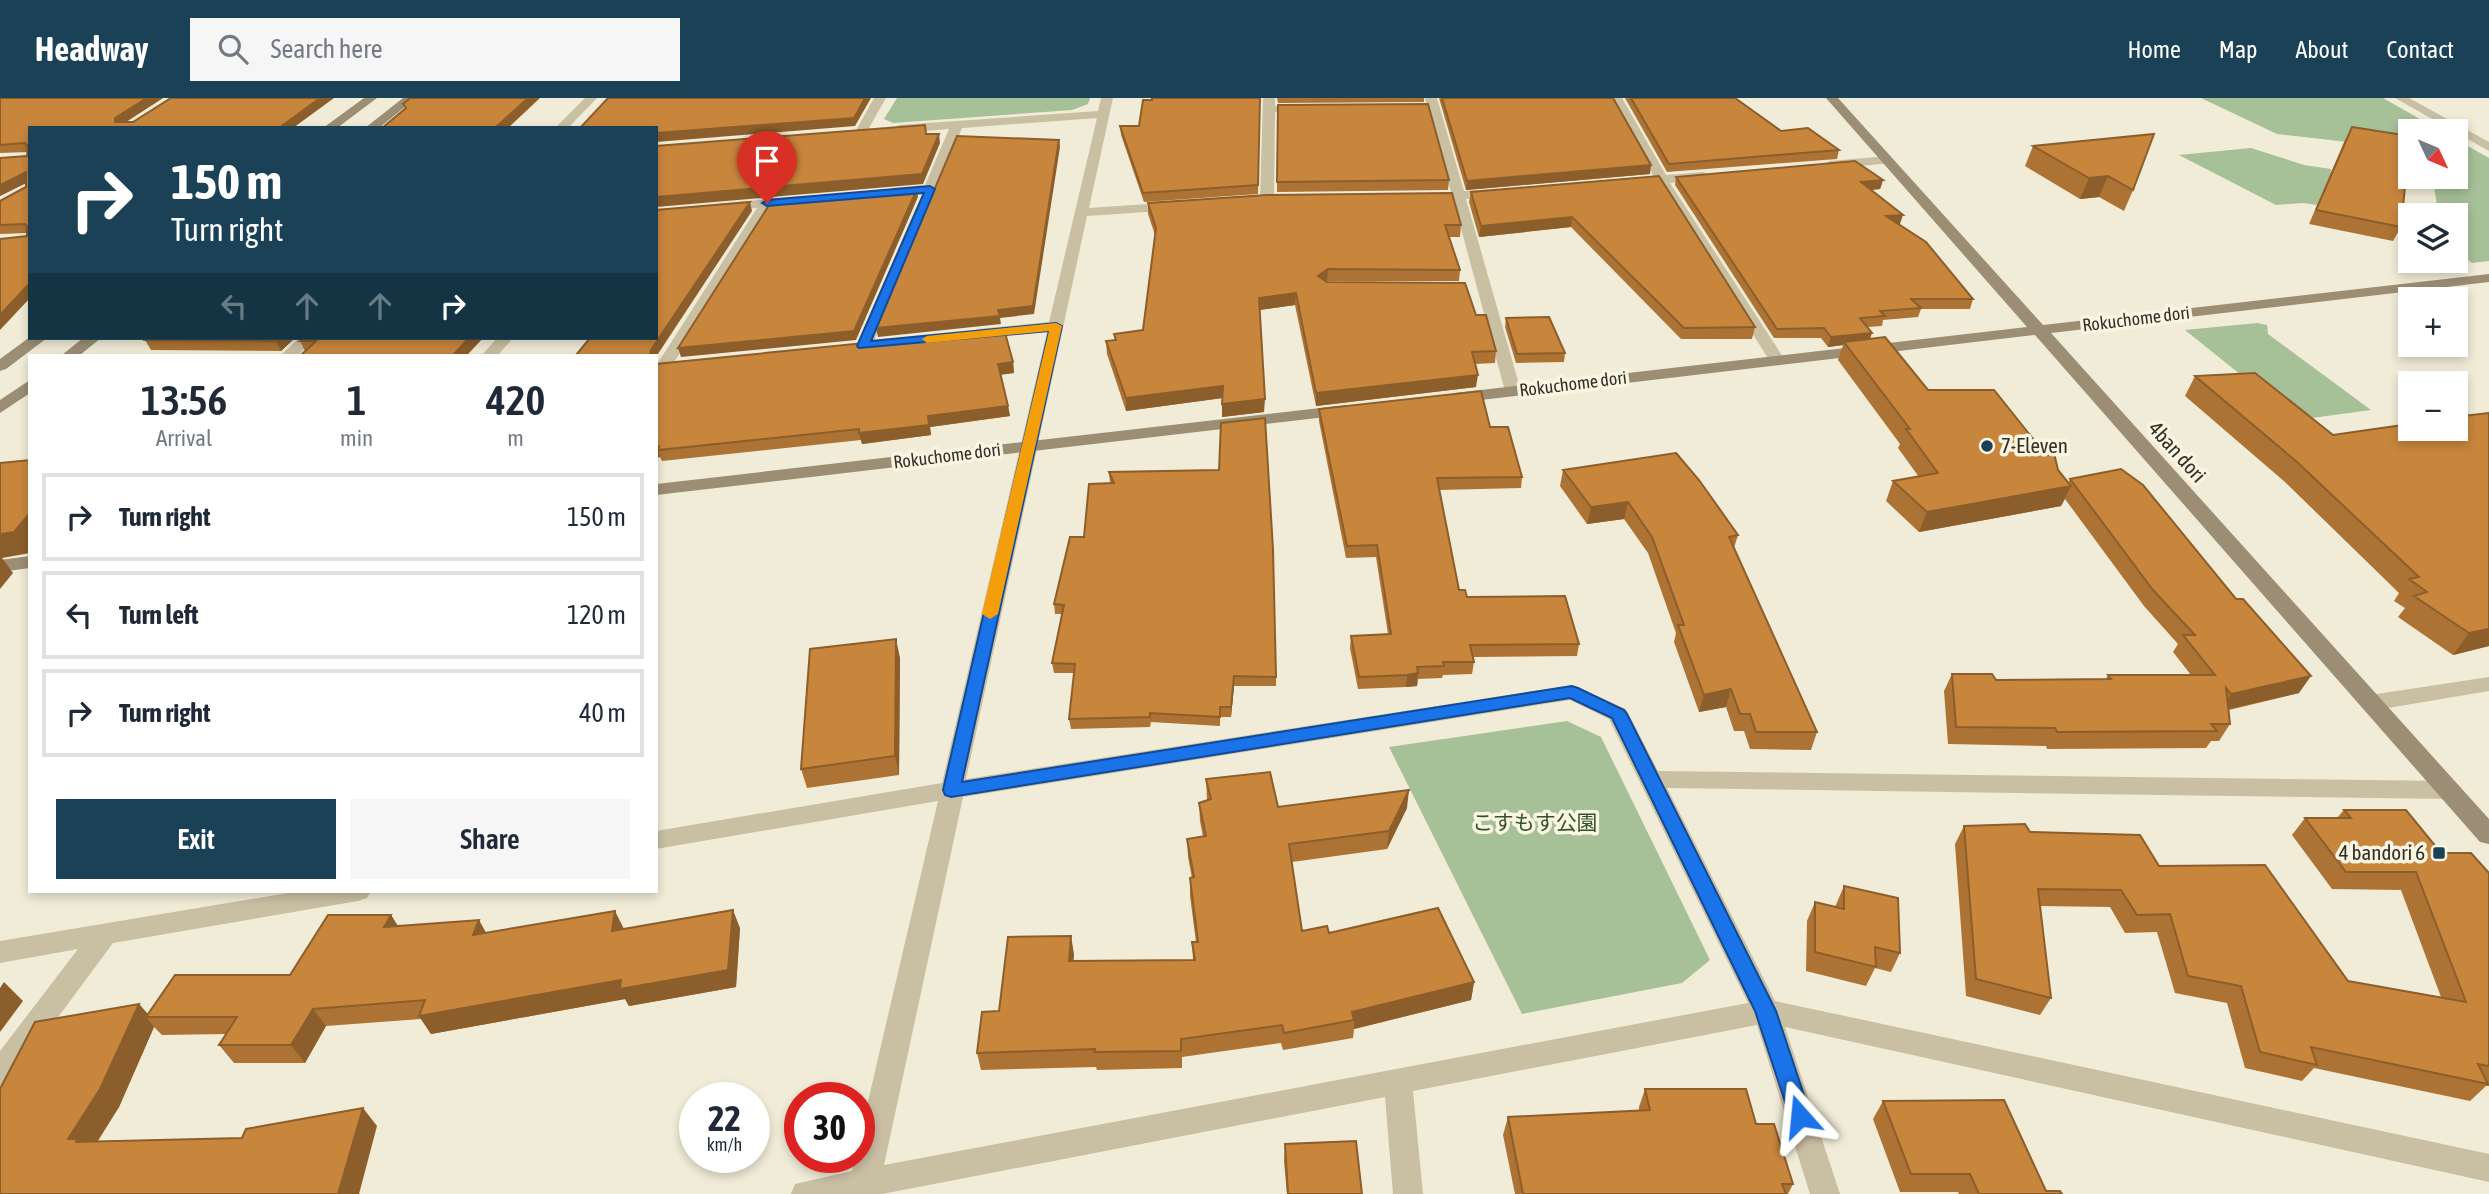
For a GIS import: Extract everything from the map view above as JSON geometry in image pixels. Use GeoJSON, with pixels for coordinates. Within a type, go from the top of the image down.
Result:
{"type":"FeatureCollection","features":[{"type":"Feature","properties":{"kind":"street"},"geometry":{"type":"LineString","coordinates":[[333,126],[371,98]]}},
{"type":"Feature","properties":{"kind":"street"},"geometry":{"type":"LineString","coordinates":[[374,126],[410,98]]}},
{"type":"Feature","properties":{"kind":"street"},"geometry":{"type":"LineString","coordinates":[[875,131],[855,133],[880,98]]}},
{"type":"Feature","properties":{"kind":"street"},"geometry":{"type":"LineString","coordinates":[[863,1189],[1107,98]]}},
{"type":"Feature","properties":{"kind":"street"},"geometry":{"type":"LineString","coordinates":[[1616,98],[1662,180],[1777,360]]}},
{"type":"Feature","properties":{"kind":"street","name":"4ban dori"},"geometry":{"type":"LineString","coordinates":[[1832,98],[2489,835]]}},
{"type":"Feature","properties":{"kind":"street"},"geometry":{"type":"LineString","coordinates":[[2401,98],[2489,147]]}},
{"type":"Feature","properties":{"kind":"street"},"geometry":{"type":"LineString","coordinates":[[563,126],[593,99]]}},
{"type":"Feature","properties":{"kind":"street"},"geometry":{"type":"LineString","coordinates":[[1268,199],[1269,104],[1324,109]]}},
{"type":"Feature","properties":{"kind":"street"},"geometry":{"type":"LineString","coordinates":[[1429,105],[1459,197],[1478,288],[1513,391]]}},
{"type":"Feature","properties":{"kind":"street"},"geometry":{"type":"LineString","coordinates":[[889,130],[1103,114]]}},
{"type":"Feature","properties":{"kind":"street"},"geometry":{"type":"LineString","coordinates":[[864,346],[957,125]]}},
{"type":"Feature","properties":{"kind":"street"},"geometry":{"type":"LineString","coordinates":[[1821,166],[1887,160]]}},
{"type":"Feature","properties":{"kind":"street"},"geometry":{"type":"LineString","coordinates":[[1621,183],[1715,175]]}},
{"type":"Feature","properties":{"kind":"street"},"geometry":{"type":"LineString","coordinates":[[876,194],[930,189]]}},
{"type":"Feature","properties":{"kind":"street"},"geometry":{"type":"LineString","coordinates":[[1404,197],[1459,197],[1513,192]]}},
{"type":"Feature","properties":{"kind":"street"},"geometry":{"type":"LineString","coordinates":[[712,208],[808,200]]}},
{"type":"Feature","properties":{"kind":"street"},"geometry":{"type":"LineString","coordinates":[[660,366],[767,203]]}},
{"type":"Feature","properties":{"kind":"street"},"geometry":{"type":"LineString","coordinates":[[1080,214],[1187,205]]}},
{"type":"Feature","properties":{"kind":"street","name":"Rokuchome dori"},"geometry":{"type":"LineString","coordinates":[[1444,399],[2487,280]]}},
{"type":"Feature","properties":{"kind":"street"},"geometry":{"type":"LineString","coordinates":[[960,336],[1056,326]]}},
{"type":"Feature","properties":{"kind":"street"},"geometry":{"type":"LineString","coordinates":[[0,366],[36,340]]}},
{"type":"Feature","properties":{"kind":"street"},"geometry":{"type":"LineString","coordinates":[[71,354],[90,340]]}},
{"type":"Feature","properties":{"kind":"street"},"geometry":{"type":"LineString","coordinates":[[290,354],[306,340]]}},
{"type":"Feature","properties":{"kind":"street"},"geometry":{"type":"LineString","coordinates":[[491,354],[503,340]]}},
{"type":"Feature","properties":{"kind":"street"},"geometry":{"type":"LineString","coordinates":[[660,366],[691,363]]}},
{"type":"Feature","properties":{"kind":"street"},"geometry":{"type":"LineString","coordinates":[[0,408],[28,387]]}},
{"type":"Feature","properties":{"kind":"street","name":"Rokuchome dori"},"geometry":{"type":"LineString","coordinates":[[658,490],[1360,408]]}},
{"type":"Feature","properties":{"kind":"street"},"geometry":{"type":"LineString","coordinates":[[0,566],[28,562]]}},
{"type":"Feature","properties":{"kind":"street"},"geometry":{"type":"LineString","coordinates":[[2370,703],[2489,684]]}},
{"type":"Feature","properties":{"kind":"street"},"geometry":{"type":"LineString","coordinates":[[658,840],[951,790],[1572,692],[1618,714],[1766,1011],[1825,1194]]}},
{"type":"Feature","properties":{"kind":"street"},"geometry":{"type":"LineString","coordinates":[[1650,779],[2448,790]]}},
{"type":"Feature","properties":{"kind":"street"},"geometry":{"type":"LineString","coordinates":[[0,952],[346,893]]}},
{"type":"Feature","properties":{"kind":"street"},"geometry":{"type":"LineString","coordinates":[[0,1073],[105,934]]}},
{"type":"Feature","properties":{"kind":"street"},"geometry":{"type":"LineString","coordinates":[[806,1194],[863,1189],[1398,1081],[1766,1011],[2489,1168]]}},
{"type":"Feature","properties":{"kind":"street"},"geometry":{"type":"LineString","coordinates":[[1398,1081],[1408,1194]]}},
{"type":"Feature","properties":{"kind":"green space"},"geometry":{"type":"Polygon","coordinates":[[[897,98],[1090,98],[1088,104],[1072,110],[893,123],[884,119],[897,98]]]}},
{"type":"Feature","properties":{"kind":"green space"},"geometry":{"type":"Polygon","coordinates":[[[2201,98],[2383,98],[2420,119],[2398,119],[2398,148],[2277,134],[2201,98]]]}},
{"type":"Feature","properties":{"kind":"green space"},"geometry":{"type":"Polygon","coordinates":[[[2468,146],[2489,158],[2489,261],[2472,263],[2468,260],[2468,203],[2436,203],[2435,189],[2468,189],[2468,146]]]}},
{"type":"Feature","properties":{"kind":"green space"},"geometry":{"type":"Polygon","coordinates":[[[2251,148],[2304,165],[2331,169],[2331,207],[2303,203],[2276,205],[2179,155],[2251,148]]]}},
{"type":"Feature","properties":{"kind":"green space"},"geometry":{"type":"Polygon","coordinates":[[[2257,323],[2267,325],[2268,334],[2371,410],[2297,420],[2185,330],[2257,323]]]}},
{"type":"Feature","properties":{"kind":"green space","name":"こすもす公園"},"geometry":{"type":"Polygon","coordinates":[[[1567,721],[1601,737],[1710,960],[1682,983],[1522,1014],[1389,747],[1567,721]]]}},
{"type":"Feature","properties":{"kind":"building"},"geometry":{"type":"Polygon","coordinates":[[[0,98],[147,98],[115,118],[115,122],[133,122],[171,98],[320,98],[282,126],[28,126],[28,146],[25,143],[0,145],[0,98]]]}},
{"type":"Feature","properties":{"kind":"building"},"geometry":{"type":"Polygon","coordinates":[[[410,98],[528,98],[497,126],[384,126],[406,108],[403,104],[410,98]]]}},
{"type":"Feature","properties":{"kind":"building"},"geometry":{"type":"Polygon","coordinates":[[[608,98],[865,98],[854,118],[658,133],[658,126],[582,126],[608,98]]]}},
{"type":"Feature","properties":{"kind":"building"},"geometry":{"type":"Polygon","coordinates":[[[1260,98],[1258,185],[1143,193],[1120,126],[1139,126],[1143,100],[1260,98]]]}},
{"type":"Feature","properties":{"kind":"building"},"geometry":{"type":"Polygon","coordinates":[[[1442,98],[1613,98],[1651,165],[1467,181],[1442,98]]]}},
{"type":"Feature","properties":{"kind":"building"},"geometry":{"type":"Polygon","coordinates":[[[1631,98],[1735,98],[1781,131],[1808,128],[1839,150],[1669,164],[1631,98]]]}},
{"type":"Feature","properties":{"kind":"building"},"geometry":{"type":"Polygon","coordinates":[[[1428,104],[1449,180],[1277,182],[1278,105],[1428,104]]]}},
{"type":"Feature","properties":{"kind":"building"},"geometry":{"type":"Polygon","coordinates":[[[925,125],[926,134],[939,134],[922,174],[658,197],[658,146],[925,125]]]}},
{"type":"Feature","properties":{"kind":"building"},"geometry":{"type":"Polygon","coordinates":[[[2352,127],[2398,134],[2398,189],[2405,189],[2403,203],[2398,203],[2398,226],[2316,210],[2352,127]]]}},
{"type":"Feature","properties":{"kind":"building"},"geometry":{"type":"Polygon","coordinates":[[[2154,134],[2133,190],[2108,176],[2089,178],[2033,146],[2154,134]]]}},
{"type":"Feature","properties":{"kind":"building"},"geometry":{"type":"Polygon","coordinates":[[[957,136],[1059,140],[1033,306],[998,310],[1000,316],[876,328],[957,136]]]}},
{"type":"Feature","properties":{"kind":"building"},"geometry":{"type":"Polygon","coordinates":[[[28,146],[28,285],[0,315],[0,239],[27,236],[27,226],[0,225],[0,201],[26,187],[26,172],[0,185],[0,158],[27,156],[28,146]]]}},
{"type":"Feature","properties":{"kind":"building"},"geometry":{"type":"Polygon","coordinates":[[[1855,161],[1883,180],[1861,182],[1903,215],[1886,216],[1926,242],[1973,299],[1911,299],[1921,308],[1880,311],[1885,316],[1860,318],[1872,333],[1831,337],[1824,328],[1777,329],[1676,177],[1855,161]]]}},
{"type":"Feature","properties":{"kind":"building"},"geometry":{"type":"Polygon","coordinates":[[[1659,176],[1755,327],[1684,328],[1572,217],[1481,226],[1471,192],[1659,176]]]}},
{"type":"Feature","properties":{"kind":"building"},"geometry":{"type":"Polygon","coordinates":[[[917,189],[854,331],[678,348],[771,202],[917,189]]]}},
{"type":"Feature","properties":{"kind":"building"},"geometry":{"type":"Polygon","coordinates":[[[1452,193],[1461,225],[1445,225],[1460,270],[1328,269],[1318,276],[1327,282],[1465,283],[1476,315],[1486,315],[1496,351],[1472,352],[1478,375],[1316,393],[1296,293],[1259,298],[1265,399],[1222,404],[1223,386],[1126,398],[1106,341],[1116,340],[1114,334],[1143,330],[1156,228],[1148,203],[1267,195],[1452,193]]]}},
{"type":"Feature","properties":{"kind":"building"},"geometry":{"type":"Polygon","coordinates":[[[750,202],[658,340],[658,210],[750,202]]]}},
{"type":"Feature","properties":{"kind":"building"},"geometry":{"type":"Polygon","coordinates":[[[1549,317],[1565,353],[1517,354],[1506,318],[1549,317]]]}},
{"type":"Feature","properties":{"kind":"building"},"geometry":{"type":"Polygon","coordinates":[[[1004,329],[1013,362],[998,364],[1008,406],[928,416],[929,425],[859,433],[859,429],[658,450],[658,364],[1004,329]]]}},
{"type":"Feature","properties":{"kind":"building"},"geometry":{"type":"Polygon","coordinates":[[[1885,337],[1928,390],[1994,390],[2046,455],[2054,453],[2058,470],[2071,486],[1927,512],[1893,481],[1938,473],[1906,429],[1910,429],[1844,342],[1885,337]]]}},
{"type":"Feature","properties":{"kind":"building"},"geometry":{"type":"Polygon","coordinates":[[[145,340],[277,340],[276,341],[145,340]]]}},
{"type":"Feature","properties":{"kind":"building"},"geometry":{"type":"Polygon","coordinates":[[[467,340],[454,354],[302,354],[316,341],[300,341],[467,340]]]}},
{"type":"Feature","properties":{"kind":"building"},"geometry":{"type":"Polygon","coordinates":[[[588,340],[658,340],[650,354],[577,354],[588,340]]]}},
{"type":"Feature","properties":{"kind":"building"},"geometry":{"type":"Polygon","coordinates":[[[2255,373],[2333,435],[2398,426],[2398,441],[2468,441],[2468,415],[2489,413],[2489,629],[2469,633],[2414,596],[2427,592],[2409,579],[2419,577],[2297,462],[2195,376],[2255,373]]]}},
{"type":"Feature","properties":{"kind":"building"},"geometry":{"type":"Polygon","coordinates":[[[1481,391],[1490,427],[1508,427],[1522,477],[1437,478],[1459,590],[1465,590],[1467,597],[1565,596],[1579,644],[1470,645],[1474,662],[1443,662],[1444,666],[1417,667],[1418,673],[1407,675],[1359,677],[1351,636],[1391,634],[1377,545],[1347,546],[1319,409],[1481,391]]]}},
{"type":"Feature","properties":{"kind":"building"},"geometry":{"type":"Polygon","coordinates":[[[1265,418],[1273,549],[1276,677],[1234,676],[1231,707],[1220,707],[1220,717],[1150,713],[1150,717],[1069,719],[1075,664],[1052,663],[1064,605],[1054,604],[1070,537],[1084,537],[1089,484],[1114,483],[1109,472],[1219,470],[1221,423],[1265,418]]]}},
{"type":"Feature","properties":{"kind":"building"},"geometry":{"type":"Polygon","coordinates":[[[1676,453],[1738,535],[1729,537],[1817,732],[1756,732],[1750,714],[1740,714],[1731,689],[1704,695],[1678,625],[1684,625],[1652,537],[1628,502],[1591,507],[1563,470],[1676,453]]]}},
{"type":"Feature","properties":{"kind":"building"},"geometry":{"type":"Polygon","coordinates":[[[28,460],[28,515],[14,532],[0,534],[0,463],[28,460]]]}},
{"type":"Feature","properties":{"kind":"building"},"geometry":{"type":"Polygon","coordinates":[[[2121,469],[2143,485],[2236,599],[2243,599],[2311,676],[2231,694],[2226,688],[2230,724],[2211,724],[2217,731],[2057,732],[2055,728],[1956,727],[1952,674],[1992,674],[1996,680],[2111,679],[2108,675],[2215,675],[2183,635],[2195,635],[2153,590],[2070,479],[2121,469]]]}},
{"type":"Feature","properties":{"kind":"building"},"geometry":{"type":"Polygon","coordinates":[[[896,639],[895,756],[801,769],[810,649],[896,639]]]}},
{"type":"Feature","properties":{"kind":"building"},"geometry":{"type":"Polygon","coordinates":[[[1270,772],[1278,807],[1409,790],[1389,831],[1289,844],[1302,931],[1327,926],[1329,933],[1438,908],[1474,982],[1352,1012],[1354,1020],[1284,1033],[1282,1025],[1181,1039],[1181,1051],[1094,1052],[1095,1049],[977,1053],[982,1012],[999,1011],[1008,937],[1071,936],[1069,961],[1195,960],[1192,942],[1198,942],[1190,878],[1194,877],[1187,839],[1206,836],[1199,803],[1211,799],[1206,779],[1270,772]]]}},
{"type":"Feature","properties":{"kind":"building"},"geometry":{"type":"Polygon","coordinates":[[[2344,810],[2406,810],[2441,853],[2471,853],[2489,873],[2489,1066],[2478,1064],[2488,1084],[2311,1047],[2317,1065],[2260,1052],[2241,986],[2188,976],[2170,914],[2137,915],[2121,890],[2038,889],[2051,998],[1976,979],[1964,826],[2025,824],[2030,832],[2140,835],[2159,866],[2265,865],[2348,981],[2466,1002],[2416,872],[2346,872],[2305,818],[2351,818],[2344,810]]]}},
{"type":"Feature","properties":{"kind":"building"},"geometry":{"type":"Polygon","coordinates":[[[1844,886],[1898,898],[1900,953],[1875,947],[1876,967],[1815,952],[1815,902],[1844,909],[1844,886]]]}},
{"type":"Feature","properties":{"kind":"building"},"geometry":{"type":"Polygon","coordinates":[[[733,910],[728,970],[620,989],[621,980],[419,1016],[425,1000],[313,1009],[291,1045],[219,1045],[237,1017],[146,1017],[175,975],[290,975],[328,915],[391,915],[384,927],[479,920],[473,935],[615,911],[612,931],[733,910]]]}},
{"type":"Feature","properties":{"kind":"building"},"geometry":{"type":"Polygon","coordinates":[[[139,1004],[100,1089],[68,1139],[77,1139],[76,1142],[242,1138],[246,1129],[363,1108],[338,1194],[0,1194],[0,1089],[35,1022],[139,1004]]]}},
{"type":"Feature","properties":{"kind":"building"},"geometry":{"type":"Polygon","coordinates":[[[1645,1089],[1746,1089],[1756,1124],[1774,1124],[1793,1184],[1782,1184],[1786,1194],[1523,1194],[1508,1117],[1650,1110],[1645,1089]]]}},
{"type":"Feature","properties":{"kind":"building"},"geometry":{"type":"Polygon","coordinates":[[[2004,1100],[2046,1191],[2060,1191],[2062,1194],[1979,1194],[1970,1174],[1911,1174],[1883,1101],[2004,1100]]]}},
{"type":"Feature","properties":{"kind":"building"},"geometry":{"type":"Polygon","coordinates":[[[1356,1141],[1362,1194],[1288,1194],[1285,1144],[1356,1141]]]}},
{"type":"Feature","properties":{"kind":"slow traffic"},"geometry":{"type":"LineString","coordinates":[[927,339],[1056,326],[990,614]]}},
{"type":"Feature","properties":{"kind":"place","name":"7-Eleven"},"geometry":{"type":"Point","coordinates":[1987,446]}},
{"type":"Feature","properties":{"kind":"place","name":"4 bandori 6"},"geometry":{"type":"Point","coordinates":[2439,853]}},
{"type":"Feature","properties":{"kind":"route"},"geometry":{"type":"LineString","coordinates":[[767,203],[930,189],[863,346],[1056,326],[951,790],[1572,692],[1618,714],[1766,1011],[1800,1116]]}}]}
